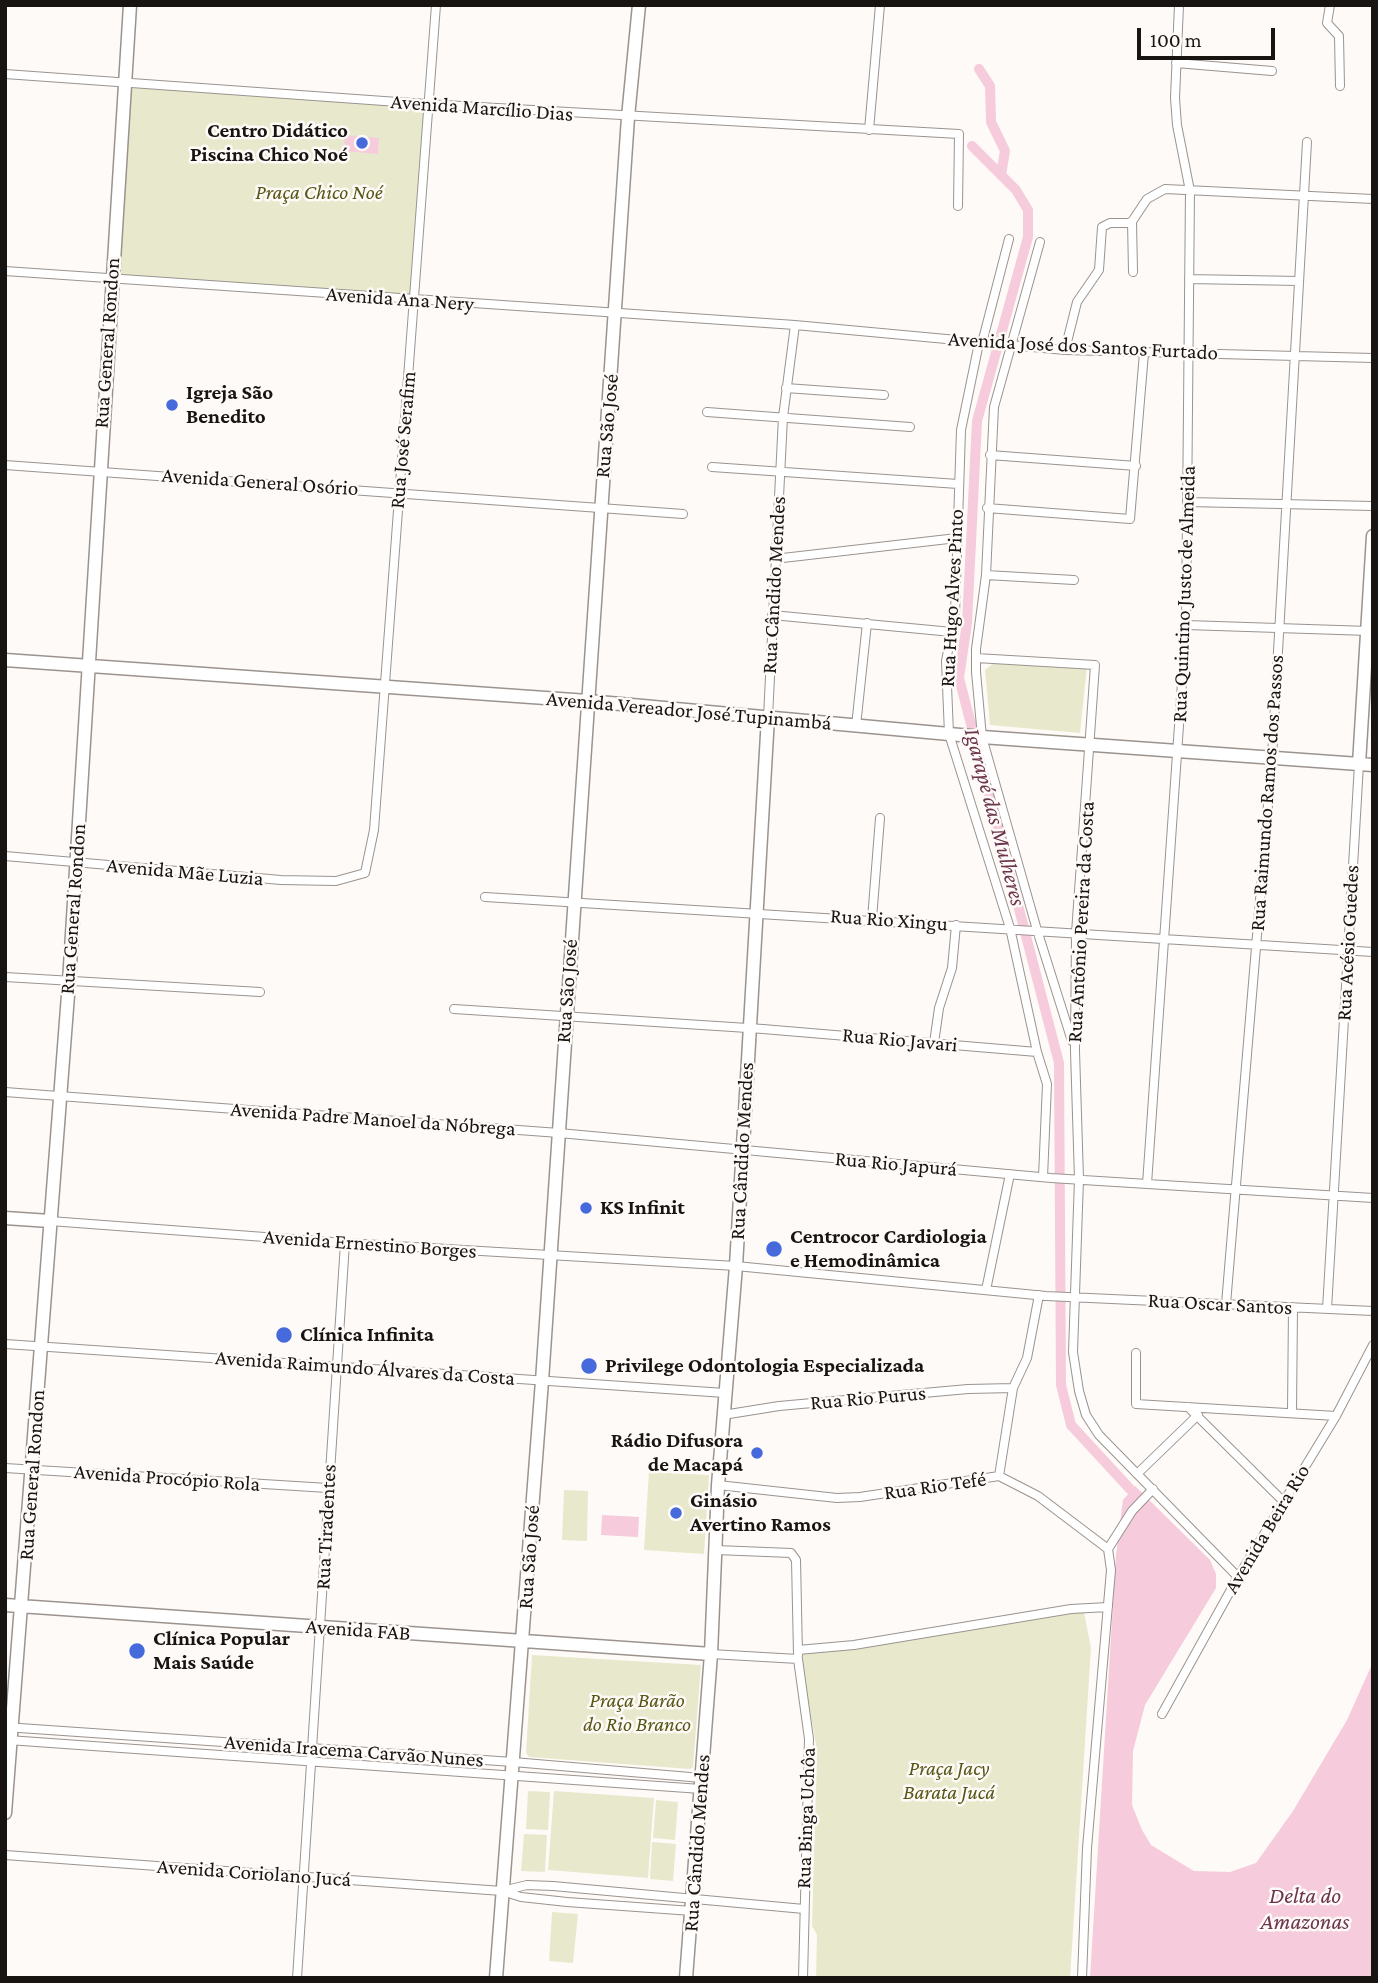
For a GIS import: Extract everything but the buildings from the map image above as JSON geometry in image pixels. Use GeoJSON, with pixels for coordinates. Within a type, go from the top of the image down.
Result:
{"type":"FeatureCollection","features":[{"type":"Feature","properties":{"kind":"street","name":"Rua General Rondon"},"geometry":{"type":"LineString","coordinates":[[5,1812],[69,982],[123,83],[130,5]]}},
{"type":"Feature","properties":{"kind":"street","name":"Rua José Serafim"},"geometry":{"type":"LineString","coordinates":[[365,873],[372,849],[415,300],[426,104],[436,5]]}},
{"type":"Feature","properties":{"kind":"street","name":"Rua São José"},"geometry":{"type":"LineString","coordinates":[[496,1978],[542,1381],[548,1256],[617,314],[628,117],[639,5]]}},
{"type":"Feature","properties":{"kind":"street"},"geometry":{"type":"LineString","coordinates":[[869,130],[880,5]]}},
{"type":"Feature","properties":{"kind":"street","name":"Rua Quintino Justo de Almeida"},"geometry":{"type":"LineString","coordinates":[[1147,1184],[1167,938],[1186,625],[1190,191],[1177,125],[1179,5]]}},
{"type":"Feature","properties":{"kind":"street"},"geometry":{"type":"LineString","coordinates":[[1329,5],[1327,23],[1339,36],[1340,86]]}},
{"type":"Feature","properties":{"kind":"street"},"geometry":{"type":"LineString","coordinates":[[1176,63],[1272,71]]}},
{"type":"Feature","properties":{"kind":"street","name":"Avenida Marcílio Dias"},"geometry":{"type":"LineString","coordinates":[[5,74],[628,117],[959,134],[958,206]]}},
{"type":"Feature","properties":{"kind":"street","name":"Rua Raimundo Ramos dos Passos"},"geometry":{"type":"LineString","coordinates":[[1226,1304],[1272,757],[1307,142]]}},
{"type":"Feature","properties":{"kind":"street"},"geometry":{"type":"LineString","coordinates":[[1133,272],[1132,221],[1147,199],[1165,189],[1373,199]]}},
{"type":"Feature","properties":{"kind":"street"},"geometry":{"type":"LineString","coordinates":[[1065,350],[1077,302],[1099,270],[1102,227],[1132,221]]}},
{"type":"Feature","properties":{"kind":"street","name":"Rua Hugo Alves Pinto"},"geometry":{"type":"LineString","coordinates":[[1009,239],[961,430],[952,632],[946,661],[953,734],[1011,928],[1037,1052],[1044,1069],[1049,1104],[1047,1177]]}},
{"type":"Feature","properties":{"kind":"street","name":"Rua Hugo Alves Pinto"},"geometry":{"type":"LineString","coordinates":[[1040,242],[994,407],[987,508],[986,575],[976,658],[980,737],[1032,930],[1075,1051]]}},
{"type":"Feature","properties":{"kind":"street","name":"Avenida Ana Nery"},"geometry":{"type":"LineString","coordinates":[[5,271],[795,325]]}},
{"type":"Feature","properties":{"kind":"street"},"geometry":{"type":"LineString","coordinates":[[1189,279],[1299,281]]}},
{"type":"Feature","properties":{"kind":"street","name":"Avenida José dos Santos Furtado"},"geometry":{"type":"LineString","coordinates":[[795,325],[1065,350],[1373,358]]}},
{"type":"Feature","properties":{"kind":"street","name":"Rua Cândido Mendes"},"geometry":{"type":"LineString","coordinates":[[686,1978],[712,1654],[718,1486],[736,1266],[740,1150],[757,1028],[774,559],[783,417],[795,325]]}},
{"type":"Feature","properties":{"kind":"street"},"geometry":{"type":"LineString","coordinates":[[987,508],[1130,519],[1144,353]]}},
{"type":"Feature","properties":{"kind":"street"},"geometry":{"type":"LineString","coordinates":[[786,388],[884,395]]}},
{"type":"Feature","properties":{"kind":"street"},"geometry":{"type":"LineString","coordinates":[[707,412],[910,427]]}},
{"type":"Feature","properties":{"kind":"street"},"geometry":{"type":"LineString","coordinates":[[990,455],[1136,466]]}},
{"type":"Feature","properties":{"kind":"street","name":"Avenida General Osório"},"geometry":{"type":"LineString","coordinates":[[5,465],[683,514]]}},
{"type":"Feature","properties":{"kind":"street"},"geometry":{"type":"LineString","coordinates":[[712,467],[958,484]]}},
{"type":"Feature","properties":{"kind":"street"},"geometry":{"type":"LineString","coordinates":[[1188,502],[1287,502],[1373,506]]}},
{"type":"Feature","properties":{"kind":"street","name":"Rua Acésio Guedes"},"geometry":{"type":"LineString","coordinates":[[1327,1309],[1359,764],[1370,632],[1373,536]]}},
{"type":"Feature","properties":{"kind":"street"},"geometry":{"type":"LineString","coordinates":[[774,559],[957,538]]}},
{"type":"Feature","properties":{"kind":"street"},"geometry":{"type":"LineString","coordinates":[[986,575],[1074,580]]}},
{"type":"Feature","properties":{"kind":"street"},"geometry":{"type":"LineString","coordinates":[[772,615],[952,632]]}},
{"type":"Feature","properties":{"kind":"street"},"geometry":{"type":"LineString","coordinates":[[856,726],[867,623]]}},
{"type":"Feature","properties":{"kind":"street"},"geometry":{"type":"LineString","coordinates":[[1186,625],[1370,632]]}},
{"type":"Feature","properties":{"kind":"street","name":"Rua Antônio Pereira da Costa"},"geometry":{"type":"LineString","coordinates":[[976,658],[1096,665],[1076,933],[1077,1179],[1072,1297],[1073,1352],[1086,1415],[1099,1435],[1238,1577]]}},
{"type":"Feature","properties":{"kind":"street","name":"Avenida Vereador José Tupinambá"},"geometry":{"type":"LineString","coordinates":[[5,660],[588,701],[980,737],[1373,765]]}},
{"type":"Feature","properties":{"kind":"street"},"geometry":{"type":"LineString","coordinates":[[872,919],[880,818]]}},
{"type":"Feature","properties":{"kind":"street","name":"Avenida Mãe Luzia"},"geometry":{"type":"LineString","coordinates":[[5,856],[301,881],[336,881],[365,873]]}},
{"type":"Feature","properties":{"kind":"street"},"geometry":{"type":"LineString","coordinates":[[485,897],[761,912]]}},
{"type":"Feature","properties":{"kind":"street","name":"Rua Rio Xingu"},"geometry":{"type":"LineString","coordinates":[[761,912],[1011,928]]}},
{"type":"Feature","properties":{"kind":"street"},"geometry":{"type":"LineString","coordinates":[[934,1043],[939,1008],[952,968],[956,925]]}},
{"type":"Feature","properties":{"kind":"street"},"geometry":{"type":"LineString","coordinates":[[1011,928],[1373,952]]}},
{"type":"Feature","properties":{"kind":"street"},"geometry":{"type":"LineString","coordinates":[[5,977],[260,992]]}},
{"type":"Feature","properties":{"kind":"street","name":"Rua Rio Javari"},"geometry":{"type":"LineString","coordinates":[[454,1009],[757,1028],[1037,1052]]}},
{"type":"Feature","properties":{"kind":"street","name":"Avenida Padre Manoel da Nóbrega"},"geometry":{"type":"LineString","coordinates":[[5,1092],[559,1133],[740,1150]]}},
{"type":"Feature","properties":{"kind":"street","name":"Rua Rio Japurá"},"geometry":{"type":"LineString","coordinates":[[740,1150],[1077,1179]]}},
{"type":"Feature","properties":{"kind":"street"},"geometry":{"type":"LineString","coordinates":[[986,1290],[1010,1174]]}},
{"type":"Feature","properties":{"kind":"street"},"geometry":{"type":"LineString","coordinates":[[1077,1179],[1373,1198]]}},
{"type":"Feature","properties":{"kind":"street","name":"Avenida Ernestino Borges"},"geometry":{"type":"LineString","coordinates":[[5,1218],[345,1243],[736,1266]]}},
{"type":"Feature","properties":{"kind":"street","name":"Rua Tiradentes"},"geometry":{"type":"LineString","coordinates":[[297,1978],[345,1243]]}},
{"type":"Feature","properties":{"kind":"street"},"geometry":{"type":"LineString","coordinates":[[736,1266],[1043,1296],[1027,1358],[1013,1388],[999,1476]]}},
{"type":"Feature","properties":{"kind":"street","name":"Rua Oscar Santos"},"geometry":{"type":"LineString","coordinates":[[1043,1296],[1373,1311]]}},
{"type":"Feature","properties":{"kind":"street"},"geometry":{"type":"LineString","coordinates":[[1292,1412],[1293,1307]]}},
{"type":"Feature","properties":{"kind":"street","name":"Avenida Raimundo Álvares da Costa"},"geometry":{"type":"LineString","coordinates":[[5,1344],[724,1393]]}},
{"type":"Feature","properties":{"kind":"street","name":"Avenida Beira Rio"},"geometry":{"type":"LineString","coordinates":[[1162,1714],[1238,1577],[1336,1416],[1373,1345]]}},
{"type":"Feature","properties":{"kind":"street"},"geometry":{"type":"LineString","coordinates":[[1136,1353],[1136,1404],[1336,1416]]}},
{"type":"Feature","properties":{"kind":"street","name":"Rua Rio Purus"},"geometry":{"type":"LineString","coordinates":[[723,1416],[779,1406],[968,1389],[1013,1388]]}},
{"type":"Feature","properties":{"kind":"street"},"geometry":{"type":"LineString","coordinates":[[1188,1407],[1283,1502]]}},
{"type":"Feature","properties":{"kind":"street"},"geometry":{"type":"LineString","coordinates":[[1137,1474],[1205,1408]]}},
{"type":"Feature","properties":{"kind":"street","name":"Avenida Procópio Rola"},"geometry":{"type":"LineString","coordinates":[[5,1468],[328,1488]]}},
{"type":"Feature","properties":{"kind":"street","name":"Rua Rio Tefé"},"geometry":{"type":"LineString","coordinates":[[718,1486],[836,1498],[999,1476],[1038,1496],[1108,1549]]}},
{"type":"Feature","properties":{"kind":"street"},"geometry":{"type":"LineString","coordinates":[[1082,1978],[1087,1848],[1111,1570],[1108,1549],[1132,1511],[1153,1489]]}},
{"type":"Feature","properties":{"kind":"street","name":"Rua Binga Uchôa"},"geometry":{"type":"LineString","coordinates":[[716,1549],[791,1553],[796,1560],[798,1654],[809,1739],[803,1978]]}},
{"type":"Feature","properties":{"kind":"street","name":"Avenida FAB"},"geometry":{"type":"LineString","coordinates":[[5,1605],[712,1654]]}},
{"type":"Feature","properties":{"kind":"street"},"geometry":{"type":"LineString","coordinates":[[712,1654],[798,1654],[1071,1609],[1108,1607]]}},
{"type":"Feature","properties":{"kind":"street","name":"Avenida Iracema Carvão Nunes"},"geometry":{"type":"LineString","coordinates":[[9,1734],[94,1735],[312,1748],[701,1784]]}},
{"type":"Feature","properties":{"kind":"street","name":"Avenida Iracema Carvão Nunes"},"geometry":{"type":"LineString","coordinates":[[9,1734],[93,1747],[311,1762],[513,1768],[701,1784]]}},
{"type":"Feature","properties":{"kind":"street"},"geometry":{"type":"LineString","coordinates":[[93,1747],[94,1735]]}},
{"type":"Feature","properties":{"kind":"street","name":"Avenida Coriolano Jucá"},"geometry":{"type":"LineString","coordinates":[[5,1855],[502,1891],[522,1897],[567,1902],[804,1909]]}},
{"type":"Feature","properties":{"kind":"street","name":"Avenida Coriolano Jucá"},"geometry":{"type":"LineString","coordinates":[[502,1891],[527,1885],[553,1886],[692,1905]]}},
{"type":"Feature","properties":{"kind":"green space","name":"Praça Chico Noé"},"geometry":{"type":"Polygon","coordinates":[[[132,81],[431,100],[415,300],[112,279],[132,81]]]}},
{"type":"Feature","properties":{"kind":"green space"},"geometry":{"type":"Polygon","coordinates":[[[996,661],[1087,667],[1080,733],[990,725],[985,670],[996,661]]]}},
{"type":"Feature","properties":{"kind":"green space","name":"Ginásio Avertino Ramos"},"geometry":{"type":"Polygon","coordinates":[[[649,1472],[709,1475],[704,1554],[644,1550],[649,1472]]]}},
{"type":"Feature","properties":{"kind":"green space"},"geometry":{"type":"Polygon","coordinates":[[[564,1490],[588,1491],[587,1541],[562,1540],[564,1490]]]}},
{"type":"Feature","properties":{"kind":"green space","name":"Praça Jacy Barata Jucá"},"geometry":{"type":"Polygon","coordinates":[[[1083,1607],[1091,1648],[1070,1978],[816,1978],[817,1935],[812,1926],[817,1751],[802,1664],[803,1648],[860,1645],[1083,1607]]]}},
{"type":"Feature","properties":{"kind":"green space","name":"Praça Barão do Rio Branco"},"geometry":{"type":"Polygon","coordinates":[[[532,1655],[701,1665],[693,1767],[690,1769],[529,1757],[526,1753],[532,1655]]]}},
{"type":"Feature","properties":{"kind":"green space"},"geometry":{"type":"Polygon","coordinates":[[[528,1791],[550,1792],[548,1830],[526,1829],[528,1791]]]}},
{"type":"Feature","properties":{"kind":"green space"},"geometry":{"type":"Polygon","coordinates":[[[554,1791],[654,1798],[648,1878],[548,1870],[554,1791]]]}},
{"type":"Feature","properties":{"kind":"green space"},"geometry":{"type":"Polygon","coordinates":[[[656,1800],[678,1802],[675,1840],[653,1838],[656,1800]]]}},
{"type":"Feature","properties":{"kind":"green space"},"geometry":{"type":"Polygon","coordinates":[[[524,1834],[547,1835],[545,1872],[521,1871],[524,1834]]]}},
{"type":"Feature","properties":{"kind":"green space"},"geometry":{"type":"Polygon","coordinates":[[[652,1842],[676,1844],[673,1881],[650,1879],[652,1842]]]}},
{"type":"Feature","properties":{"kind":"green space"},"geometry":{"type":"Polygon","coordinates":[[[552,1912],[578,1914],[573,1963],[549,1961],[552,1912]]]}},
{"type":"Feature","properties":{"kind":"water"},"geometry":{"type":"Polygon","coordinates":[[[345,135],[379,138],[378,154],[344,151],[345,135]]]}},
{"type":"Feature","properties":{"kind":"water","name":"Delta do Amazonas"},"geometry":{"type":"Polygon","coordinates":[[[1135,1486],[1210,1560],[1216,1574],[1216,1588],[1145,1705],[1133,1751],[1132,1805],[1142,1830],[1151,1845],[1194,1871],[1230,1872],[1256,1863],[1293,1811],[1347,1720],[1373,1662],[1373,1978],[1090,1978],[1116,1555],[1123,1500],[1135,1486]]]}},
{"type":"Feature","properties":{"kind":"water"},"geometry":{"type":"Polygon","coordinates":[[[602,1515],[639,1517],[638,1537],[601,1535],[602,1515]]]}},
{"type":"Feature","properties":{"kind":"waterway"},"geometry":{"type":"LineString","coordinates":[[979,69],[990,86],[991,122],[1005,151],[1001,175]]}},
{"type":"Feature","properties":{"kind":"waterway","name":"Igarapé das Mulheres"},"geometry":{"type":"LineString","coordinates":[[972,146],[1016,190],[1028,210],[1028,237],[977,421],[967,623],[959,678],[1059,1063],[1061,1385],[1071,1425],[1130,1489]]}},
{"type":"Feature","properties":{"kind":"place","name":"Centro Didático Piscina Chico Noé"},"geometry":{"type":"Point","coordinates":[362,143]}},
{"type":"Feature","properties":{"kind":"place","name":"Igreja São Benedito"},"geometry":{"type":"Point","coordinates":[172,405]}},
{"type":"Feature","properties":{"kind":"place","name":"KS Infinit"},"geometry":{"type":"Point","coordinates":[586,1208]}},
{"type":"Feature","properties":{"kind":"place","name":"Centrocor Cardiologia e Hemodinâmica"},"geometry":{"type":"Point","coordinates":[774,1249]}},
{"type":"Feature","properties":{"kind":"place","name":"Clínica Infinita"},"geometry":{"type":"Point","coordinates":[284,1335]}},
{"type":"Feature","properties":{"kind":"place","name":"Privilege Odontologia Especializada"},"geometry":{"type":"Point","coordinates":[589,1366]}},
{"type":"Feature","properties":{"kind":"place","name":"Rádio Difusora de Macapá"},"geometry":{"type":"Point","coordinates":[757,1453]}},
{"type":"Feature","properties":{"kind":"place","name":"Ginásio Avertino Ramos"},"geometry":{"type":"Point","coordinates":[676,1513]}},
{"type":"Feature","properties":{"kind":"place","name":"Clínica Popular Mais Saúde"},"geometry":{"type":"Point","coordinates":[137,1651]}}]}
